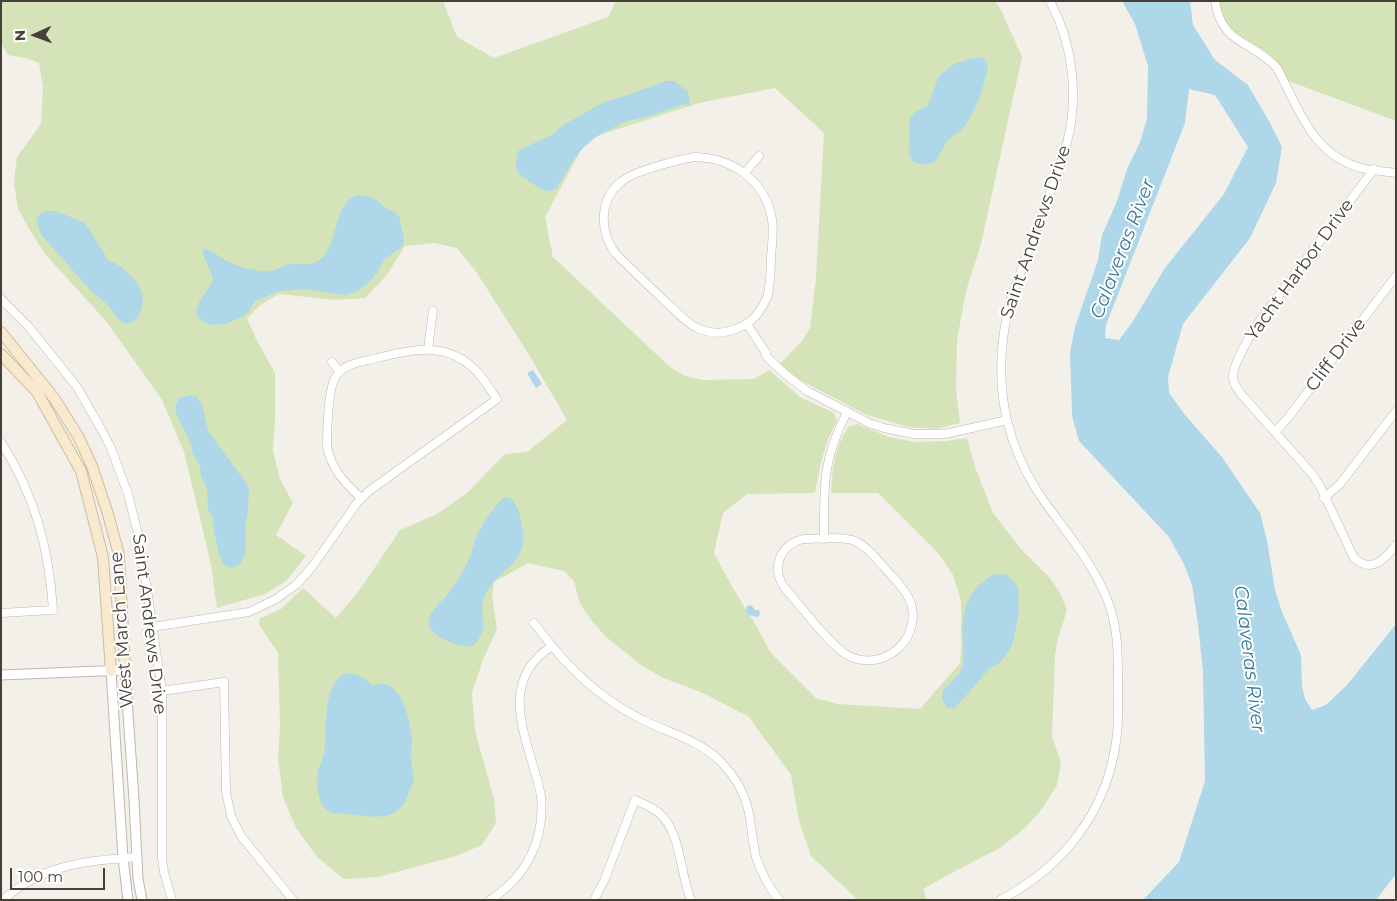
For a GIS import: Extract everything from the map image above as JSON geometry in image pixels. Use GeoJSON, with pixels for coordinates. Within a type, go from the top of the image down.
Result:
{"type":"FeatureCollection","features":[{"type":"Feature","properties":{"kind":"main road","name":"West March Lane"},"geometry":{"type":"LineString","coordinates":[[1,332],[54,398],[78,436],[92,466],[119,555],[125,670]]}},
{"type":"Feature","properties":{"kind":"main road","name":"West March Lane"},"geometry":{"type":"LineString","coordinates":[[1,354],[37,392],[81,471],[103,557],[111,671]]}},
{"type":"Feature","properties":{"kind":"street","name":"Saint Andrews Drive"},"geometry":{"type":"LineString","coordinates":[[1000,900],[1044,872],[1070,847],[1088,821],[1110,772],[1118,723],[1118,651],[1113,618],[1108,601],[1095,572],[1030,479],[1018,454],[1007,420],[1001,385],[1001,350],[1006,314],[1062,159],[1069,133],[1072,110],[1073,92],[1070,57],[1060,23],[1050,1]]}},
{"type":"Feature","properties":{"kind":"street"},"geometry":{"type":"LineString","coordinates":[[1215,1],[1219,18],[1230,35],[1271,62],[1283,79],[1304,124],[1313,136],[1343,160],[1361,168],[1396,173]]}},
{"type":"Feature","properties":{"kind":"street"},"geometry":{"type":"LineString","coordinates":[[745,173],[759,156]]}},
{"type":"Feature","properties":{"kind":"street"},"geometry":{"type":"LineString","coordinates":[[695,157],[717,159],[731,164],[745,173],[755,183],[766,200],[773,230],[768,295],[760,312],[747,324],[732,331],[713,332],[695,327],[686,321],[614,253],[605,237],[603,220],[606,202],[610,194],[622,181],[637,173],[695,157]]}},
{"type":"Feature","properties":{"kind":"street","name":"Yacht Harbor Drive"},"geometry":{"type":"LineString","coordinates":[[1374,170],[1258,323],[1247,341],[1234,372],[1233,380],[1235,387],[1313,475],[1321,488],[1351,554],[1358,562],[1369,565],[1376,564],[1385,558],[1396,545]]}},
{"type":"Feature","properties":{"kind":"street","name":"Cliff Drive"},"geometry":{"type":"LineString","coordinates":[[1275,432],[1287,419],[1396,276]]}},
{"type":"Feature","properties":{"kind":"street","name":"Saint Andrews Drive"},"geometry":{"type":"LineString","coordinates":[[1,299],[29,327],[63,368],[88,405],[111,448],[135,519],[162,691],[162,858],[172,900]]}},
{"type":"Feature","properties":{"kind":"street"},"geometry":{"type":"LineString","coordinates":[[428,349],[433,311]]}},
{"type":"Feature","properties":{"kind":"street"},"geometry":{"type":"LineString","coordinates":[[747,324],[766,356],[807,391],[847,412],[884,428],[914,434],[945,434],[1007,420]]}},
{"type":"Feature","properties":{"kind":"street"},"geometry":{"type":"LineString","coordinates":[[152,627],[239,614],[276,600],[297,584],[361,498],[497,399],[479,374],[463,360],[445,352],[428,349],[408,351],[350,365],[340,371],[331,386],[327,447],[329,457],[336,472],[361,498]]}},
{"type":"Feature","properties":{"kind":"street"},"geometry":{"type":"LineString","coordinates":[[332,362],[340,371]]}},
{"type":"Feature","properties":{"kind":"street"},"geometry":{"type":"LineString","coordinates":[[1324,498],[1340,484],[1396,411]]}},
{"type":"Feature","properties":{"kind":"street"},"geometry":{"type":"LineString","coordinates":[[824,538],[825,471],[832,443],[847,412]]}},
{"type":"Feature","properties":{"kind":"street"},"geometry":{"type":"LineString","coordinates":[[1,442],[24,481],[38,520],[49,563],[53,610],[1,613]]}},
{"type":"Feature","properties":{"kind":"street"},"geometry":{"type":"LineString","coordinates":[[824,538],[851,540],[866,548],[909,597],[913,612],[911,629],[904,643],[891,654],[875,660],[865,660],[842,651],[780,581],[777,568],[778,561],[785,548],[803,539],[824,538]]}},
{"type":"Feature","properties":{"kind":"street"},"geometry":{"type":"LineString","coordinates":[[534,623],[578,676],[611,703],[642,720],[697,744],[728,770],[739,787],[747,807],[756,856],[761,870],[779,900]]}},
{"type":"Feature","properties":{"kind":"street"},"geometry":{"type":"LineString","coordinates":[[490,900],[509,886],[517,877],[531,856],[540,834],[542,821],[541,796],[521,724],[519,702],[526,673],[539,656],[552,646]]}},
{"type":"Feature","properties":{"kind":"street"},"geometry":{"type":"LineString","coordinates":[[1,674],[125,670]]}},
{"type":"Feature","properties":{"kind":"street","name":"West March Lane"},"geometry":{"type":"LineString","coordinates":[[125,670],[137,857],[142,900]]}},
{"type":"Feature","properties":{"kind":"street","name":"West March Lane"},"geometry":{"type":"LineString","coordinates":[[111,671],[123,858],[128,900]]}},
{"type":"Feature","properties":{"kind":"street"},"geometry":{"type":"LineString","coordinates":[[162,691],[224,682],[226,792],[229,811],[241,836],[293,900]]}},
{"type":"Feature","properties":{"kind":"street"},"geometry":{"type":"LineString","coordinates":[[594,900],[604,880],[635,800],[660,814],[670,826],[674,834],[683,879],[690,900]]}},
{"type":"Feature","properties":{"kind":"street"},"geometry":{"type":"LineString","coordinates":[[3,900],[36,877],[54,869],[73,864],[137,857]]}},
{"type":"Feature","properties":{"kind":"green space"},"geometry":{"type":"Polygon","coordinates":[[[1,1],[443,1],[457,37],[494,58],[608,17],[616,1],[995,1],[1022,57],[981,244],[966,291],[957,340],[956,389],[960,423],[936,429],[908,427],[867,415],[798,379],[780,364],[802,341],[810,328],[816,279],[824,133],[775,88],[699,103],[593,137],[583,146],[545,217],[553,257],[670,367],[685,376],[704,380],[754,379],[769,370],[800,397],[834,413],[837,421],[826,447],[815,493],[747,494],[723,513],[714,553],[770,652],[816,698],[837,704],[920,709],[960,663],[961,601],[953,575],[939,554],[878,493],[831,493],[835,459],[848,427],[857,424],[889,437],[915,442],[967,438],[975,467],[993,513],[1021,549],[1050,578],[1060,593],[1067,610],[1055,655],[1052,737],[1061,762],[1057,785],[1042,809],[1025,828],[1000,848],[923,889],[927,900],[858,900],[811,856],[799,821],[791,775],[749,717],[703,693],[661,677],[641,665],[605,636],[591,620],[580,604],[574,581],[564,571],[528,563],[494,582],[492,596],[497,629],[483,660],[472,693],[475,731],[494,799],[496,823],[482,845],[456,856],[378,877],[344,879],[317,857],[296,828],[283,797],[278,759],[280,728],[278,653],[260,626],[259,619],[281,609],[303,588],[336,618],[361,588],[400,530],[437,514],[466,494],[505,454],[527,452],[567,420],[531,358],[477,273],[457,248],[435,243],[405,246],[386,276],[365,298],[335,300],[279,294],[260,305],[247,318],[256,339],[275,373],[273,451],[280,479],[293,503],[276,535],[306,556],[286,581],[265,594],[217,608],[211,564],[184,452],[162,400],[106,321],[45,254],[18,209],[14,184],[17,157],[41,124],[43,87],[39,63],[8,55],[1,43],[1,1]]]}},
{"type":"Feature","properties":{"kind":"green space"},"geometry":{"type":"Polygon","coordinates":[[[1215,1],[1396,1],[1396,121],[1283,79],[1271,62],[1222,24],[1215,1]]]}},
{"type":"Feature","properties":{"kind":"water","name":"Calaveras River"},"geometry":{"type":"Polygon","coordinates":[[[1122,1],[1190,1],[1193,25],[1215,60],[1248,85],[1282,147],[1276,183],[1250,238],[1183,324],[1168,377],[1169,393],[1185,415],[1222,457],[1260,513],[1267,540],[1275,590],[1282,612],[1301,655],[1302,686],[1305,699],[1312,710],[1326,705],[1347,685],[1396,624],[1396,874],[1376,900],[1143,900],[1179,862],[1205,781],[1203,672],[1198,624],[1192,585],[1184,564],[1169,537],[1079,441],[1072,416],[1070,353],[1075,327],[1098,260],[1102,235],[1117,201],[1127,169],[1140,142],[1147,119],[1148,66],[1135,24],[1122,1]],[[1189,89],[1185,123],[1106,325],[1105,338],[1119,340],[1133,321],[1165,268],[1224,194],[1248,147],[1215,95],[1189,89]]]}},
{"type":"Feature","properties":{"kind":"water"},"geometry":{"type":"Polygon","coordinates":[[[973,58],[983,58],[988,64],[983,88],[971,115],[961,130],[948,140],[933,163],[918,164],[912,160],[909,153],[910,118],[928,105],[939,76],[954,64],[973,58]]]}},
{"type":"Feature","properties":{"kind":"water"},"geometry":{"type":"Polygon","coordinates":[[[666,81],[674,81],[688,92],[691,106],[684,104],[653,115],[624,122],[596,137],[583,148],[572,162],[557,188],[551,191],[542,190],[516,170],[519,150],[550,136],[565,124],[604,102],[666,81]]]}},
{"type":"Feature","properties":{"kind":"water"},"geometry":{"type":"Polygon","coordinates":[[[357,195],[373,198],[396,213],[399,216],[404,239],[403,246],[385,259],[373,278],[365,286],[355,292],[344,295],[306,289],[280,291],[255,301],[247,314],[226,324],[211,325],[198,317],[196,313],[199,302],[213,281],[203,249],[213,252],[237,265],[261,271],[272,271],[290,264],[314,263],[322,258],[328,250],[342,209],[348,200],[357,195]]]}},
{"type":"Feature","properties":{"kind":"water"},"geometry":{"type":"Polygon","coordinates":[[[45,211],[56,211],[85,223],[109,261],[124,269],[133,278],[140,288],[143,299],[141,311],[135,320],[125,323],[119,320],[105,302],[93,293],[45,239],[40,232],[36,218],[45,211]]]}},
{"type":"Feature","properties":{"kind":"water"},"geometry":{"type":"Polygon","coordinates":[[[533,370],[542,384],[536,388],[527,373],[533,370]]]}},
{"type":"Feature","properties":{"kind":"water"},"geometry":{"type":"Polygon","coordinates":[[[190,395],[197,397],[202,405],[208,431],[249,487],[245,527],[246,552],[240,564],[232,568],[224,565],[219,554],[212,515],[208,510],[207,489],[201,476],[200,465],[193,455],[191,444],[177,416],[175,406],[179,398],[190,395]]]}},
{"type":"Feature","properties":{"kind":"water"},"geometry":{"type":"Polygon","coordinates":[[[506,497],[513,501],[519,513],[522,525],[522,550],[518,558],[498,577],[485,596],[482,609],[483,626],[479,639],[473,646],[452,643],[435,634],[429,625],[430,616],[459,577],[470,557],[477,535],[488,516],[506,497]]]}},
{"type":"Feature","properties":{"kind":"water"},"geometry":{"type":"Polygon","coordinates":[[[995,574],[1007,575],[1018,587],[1019,612],[1012,646],[1001,662],[989,669],[955,708],[948,708],[942,696],[943,691],[961,670],[964,655],[963,618],[965,609],[972,593],[978,586],[995,574]]]}},
{"type":"Feature","properties":{"kind":"water"},"geometry":{"type":"Polygon","coordinates":[[[751,605],[755,610],[759,610],[760,614],[758,617],[748,615],[746,611],[747,606],[751,605]]]}},
{"type":"Feature","properties":{"kind":"water"},"geometry":{"type":"Polygon","coordinates":[[[344,674],[359,676],[366,679],[372,685],[384,684],[391,686],[401,699],[408,717],[412,742],[411,756],[414,781],[404,803],[390,815],[374,817],[342,813],[335,814],[325,808],[320,798],[317,776],[324,753],[329,699],[337,680],[344,674]]]}}]}
